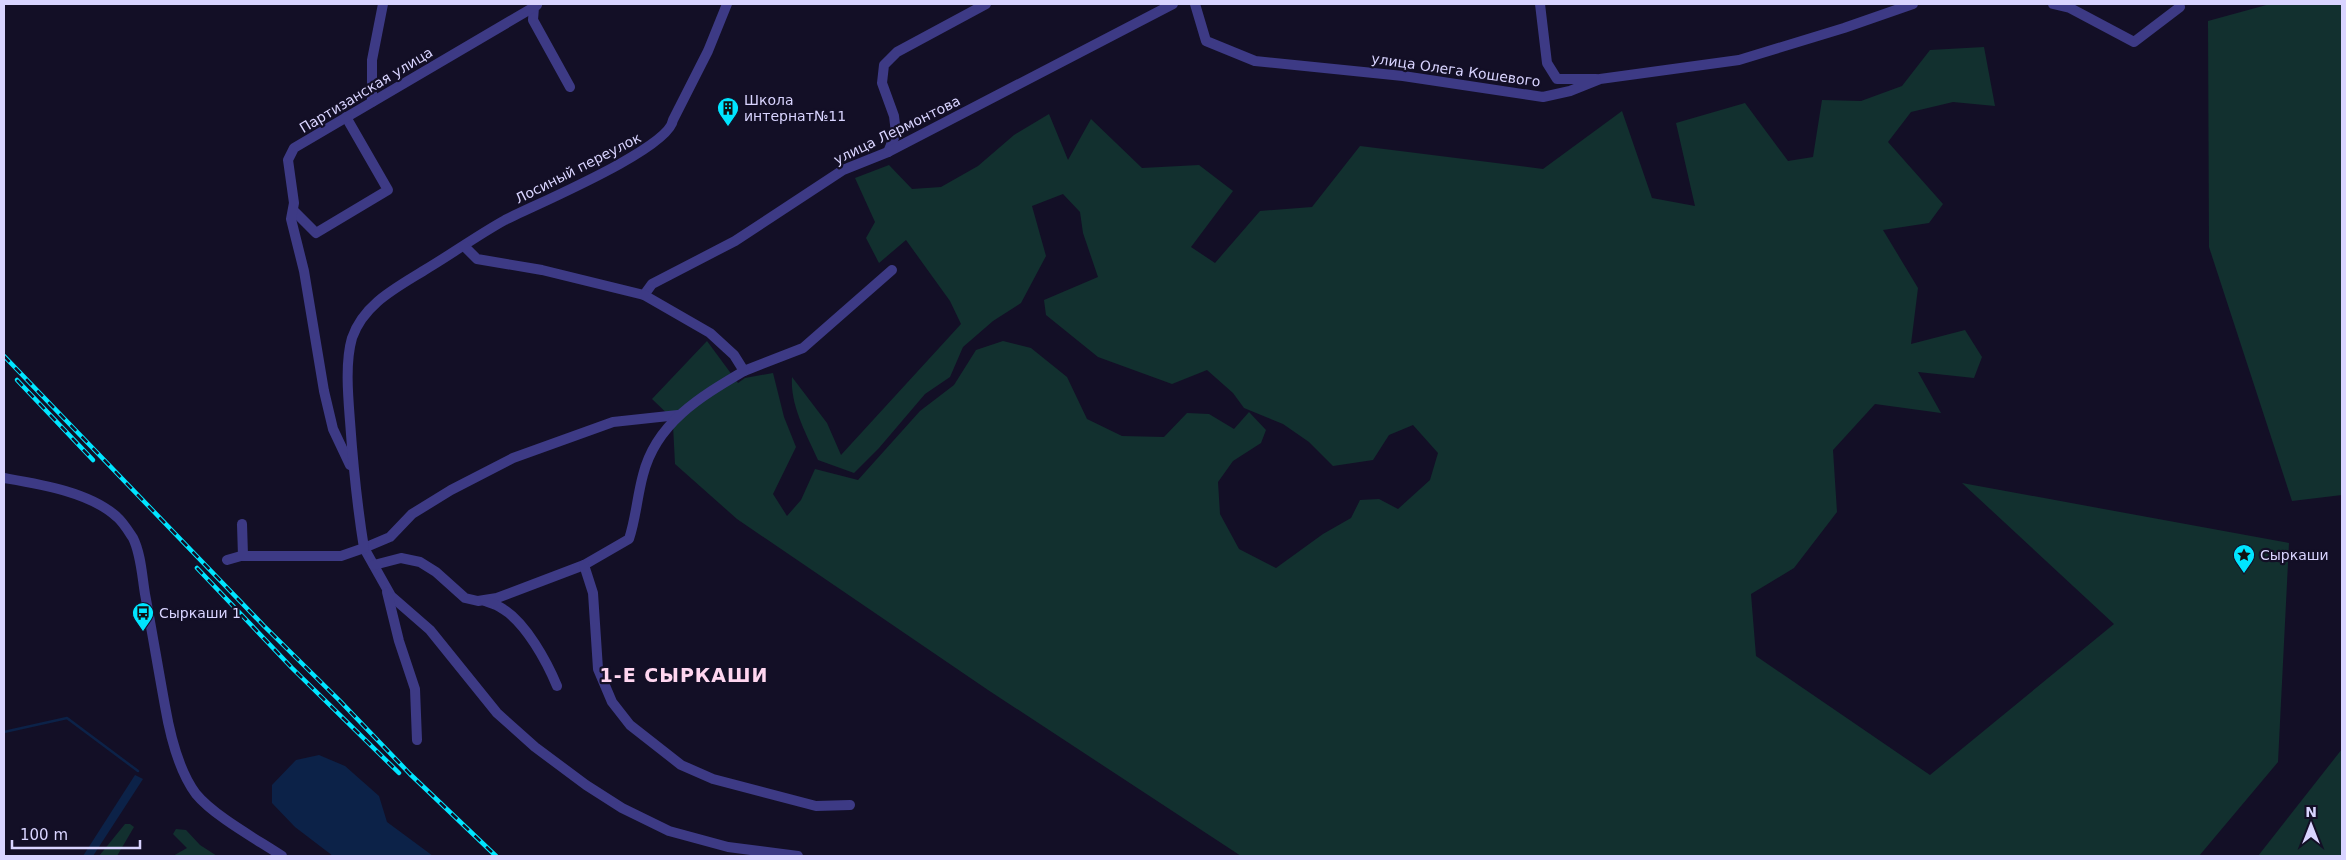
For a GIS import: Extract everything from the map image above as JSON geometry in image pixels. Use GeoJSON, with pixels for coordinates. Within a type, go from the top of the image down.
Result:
{"type":"FeatureCollection","features":[{"type":"Feature","properties":{"kind":"street"},"geometry":{"type":"LineString","coordinates":[[372,102],[372,60],[383,4]]}},
{"type":"Feature","properties":{"kind":"street","name":"Лосиный переулок"},"geometry":{"type":"LineString","coordinates":[[353,472],[347,384],[352,339],[364,313],[388,293],[505,220],[563,194],[645,149],[672,126],[673,120],[708,51],[727,4]]}},
{"type":"Feature","properties":{"kind":"street"},"geometry":{"type":"LineString","coordinates":[[888,152],[896,133],[894,116],[882,83],[884,65],[897,52],[986,4]]}},
{"type":"Feature","properties":{"kind":"street","name":"улица Лермонтова"},"geometry":{"type":"LineString","coordinates":[[644,295],[652,284],[735,241],[843,170],[888,152],[1173,4]]}},
{"type":"Feature","properties":{"kind":"street","name":"улица Олега Кошевого"},"geometry":{"type":"LineString","coordinates":[[1195,4],[1206,41],[1255,61],[1403,76],[1542,97],[1570,91],[1600,78],[1738,60],[1844,28],[1912,4]]}},
{"type":"Feature","properties":{"kind":"street"},"geometry":{"type":"LineString","coordinates":[[1540,4],[1547,63],[1557,78],[1600,78]]}},
{"type":"Feature","properties":{"kind":"street"},"geometry":{"type":"LineString","coordinates":[[2052,4],[2070,8],[2134,42],[2180,7],[2179,4]]}},
{"type":"Feature","properties":{"kind":"street","name":"Партизанская улица"},"geometry":{"type":"LineString","coordinates":[[353,472],[333,428],[324,391],[304,271],[291,219],[294,203],[288,160],[294,148],[537,5]]}},
{"type":"Feature","properties":{"kind":"street","name":"Партизанская улица"},"geometry":{"type":"LineString","coordinates":[[537,5],[533,20],[570,87]]}},
{"type":"Feature","properties":{"kind":"street"},"geometry":{"type":"LineString","coordinates":[[293,210],[316,233],[388,190],[346,117]]}},
{"type":"Feature","properties":{"kind":"street"},"geometry":{"type":"LineString","coordinates":[[464,246],[477,259],[542,270],[644,295],[710,334],[734,355],[744,370]]}},
{"type":"Feature","properties":{"kind":"street"},"geometry":{"type":"LineString","coordinates":[[374,566],[401,558],[420,562],[436,572],[465,598],[484,600],[497,598],[584,565],[629,539],[636,517],[642,476],[648,456],[662,432],[678,415],[744,370],[803,348],[892,270]]}},
{"type":"Feature","properties":{"kind":"street"},"geometry":{"type":"LineString","coordinates":[[227,560],[243,556],[342,556],[390,537],[412,514],[451,490],[513,458],[614,422],[678,415]]}},
{"type":"Feature","properties":{"kind":"street"},"geometry":{"type":"LineString","coordinates":[[353,472],[364,548],[392,596],[430,630],[497,713],[535,747],[586,785],[622,808],[668,831],[728,847],[798,856]]}},
{"type":"Feature","properties":{"kind":"street"},"geometry":{"type":"LineString","coordinates":[[4,478],[34,483],[72,494],[99,505],[118,517],[133,539],[136,549],[168,722],[178,757],[189,782],[197,795],[215,810],[282,856]]}},
{"type":"Feature","properties":{"kind":"street"},"geometry":{"type":"LineString","coordinates":[[242,524],[243,556]]}},
{"type":"Feature","properties":{"kind":"street"},"geometry":{"type":"LineString","coordinates":[[584,565],[593,593],[598,669],[612,702],[630,725],[681,765],[713,779],[816,806],[850,805]]}},
{"type":"Feature","properties":{"kind":"street"},"geometry":{"type":"LineString","coordinates":[[386,586],[399,641],[415,689],[417,740]]}},
{"type":"Feature","properties":{"kind":"street"},"geometry":{"type":"LineString","coordinates":[[484,600],[504,609],[517,621],[545,658],[557,686]]}},
{"type":"Feature","properties":{"kind":"green space"},"geometry":{"type":"Polygon","coordinates":[[[2270,4],[2342,4],[2342,495],[2292,501],[2209,247],[2208,21],[2270,4]]]}},
{"type":"Feature","properties":{"kind":"green space"},"geometry":{"type":"Polygon","coordinates":[[[1984,47],[1995,106],[1953,102],[1911,112],[1888,142],[1943,204],[1929,223],[1883,230],[1918,288],[1911,344],[1965,330],[1982,357],[1974,378],[1918,372],[1941,413],[1875,404],[1833,450],[1837,512],[1794,568],[1751,594],[1756,656],[1930,775],[2114,624],[1962,483],[2289,543],[2278,762],[2199,856],[1241,856],[988,690],[737,519],[675,464],[673,425],[676,422],[652,399],[707,341],[738,383],[745,378],[773,373],[784,417],[796,447],[773,494],[787,516],[801,500],[815,469],[858,480],[920,411],[954,385],[976,350],[1003,341],[1031,348],[1067,377],[1087,419],[1122,436],[1164,437],[1187,413],[1209,414],[1234,429],[1249,412],[1266,430],[1261,443],[1233,461],[1218,482],[1220,514],[1239,549],[1276,568],[1323,534],[1351,518],[1360,500],[1379,499],[1398,509],[1430,480],[1438,453],[1413,425],[1389,435],[1373,460],[1333,466],[1309,442],[1283,424],[1244,408],[1233,393],[1207,370],[1172,384],[1098,357],[1046,315],[1044,300],[1098,277],[1083,233],[1080,212],[1063,194],[1032,206],[1046,256],[1021,303],[993,321],[963,347],[950,377],[925,394],[879,448],[854,473],[818,460],[796,409],[792,377],[827,423],[841,455],[961,324],[950,301],[906,240],[879,263],[866,238],[875,222],[855,178],[889,165],[912,189],[941,187],[978,166],[1014,135],[1049,114],[1068,160],[1091,119],[1142,168],[1199,165],[1233,191],[1191,247],[1215,263],[1260,211],[1312,207],[1360,146],[1543,169],[1622,111],[1652,198],[1695,206],[1676,123],[1745,103],[1788,161],[1813,157],[1822,100],[1861,101],[1902,86],[1930,50],[1984,47]]]}},
{"type":"Feature","properties":{"kind":"green space"},"geometry":{"type":"Polygon","coordinates":[[[2342,749],[2342,856],[2258,856],[2342,749]]]}},
{"type":"Feature","properties":{"kind":"green space"},"geometry":{"type":"Polygon","coordinates":[[[125,824],[130,824],[134,827],[117,856],[99,856],[125,824]]]}},
{"type":"Feature","properties":{"kind":"green space"},"geometry":{"type":"Polygon","coordinates":[[[176,829],[186,830],[200,845],[217,856],[173,856],[187,848],[173,834],[176,829]]]}},
{"type":"Feature","properties":{"kind":"water"},"geometry":{"type":"Polygon","coordinates":[[[319,755],[345,766],[379,796],[387,822],[433,856],[333,856],[295,827],[272,803],[272,785],[296,760],[319,755]]]}},
{"type":"Feature","properties":{"kind":"water"},"geometry":{"type":"Polygon","coordinates":[[[135,775],[143,779],[93,856],[83,856],[135,775]]]}},
{"type":"Feature","properties":{"kind":"waterway"},"geometry":{"type":"LineString","coordinates":[[4,732],[67,718],[138,771]]}},
{"type":"Feature","properties":{"kind":"railway"},"geometry":{"type":"LineString","coordinates":[[4,356],[264,626],[410,774],[496,856]]}},
{"type":"Feature","properties":{"kind":"railway"},"geometry":{"type":"LineString","coordinates":[[17,380],[93,460]]}},
{"type":"Feature","properties":{"kind":"railway"},"geometry":{"type":"LineString","coordinates":[[197,568],[292,668],[399,773]]}},
{"type":"Feature","properties":{"kind":"place","name":"Школа интернат№11"},"geometry":{"type":"Point","coordinates":[728,127]}},
{"type":"Feature","properties":{"kind":"place","name":"Сыркаши"},"geometry":{"type":"Point","coordinates":[2244,574]}},
{"type":"Feature","properties":{"kind":"place","name":"Сыркаши 1"},"geometry":{"type":"Point","coordinates":[143,632]}},
{"type":"Feature","properties":{"kind":"district","name":"1-Е СЫРКАШИ"},"geometry":{"type":"Point","coordinates":[684,675]}}]}
